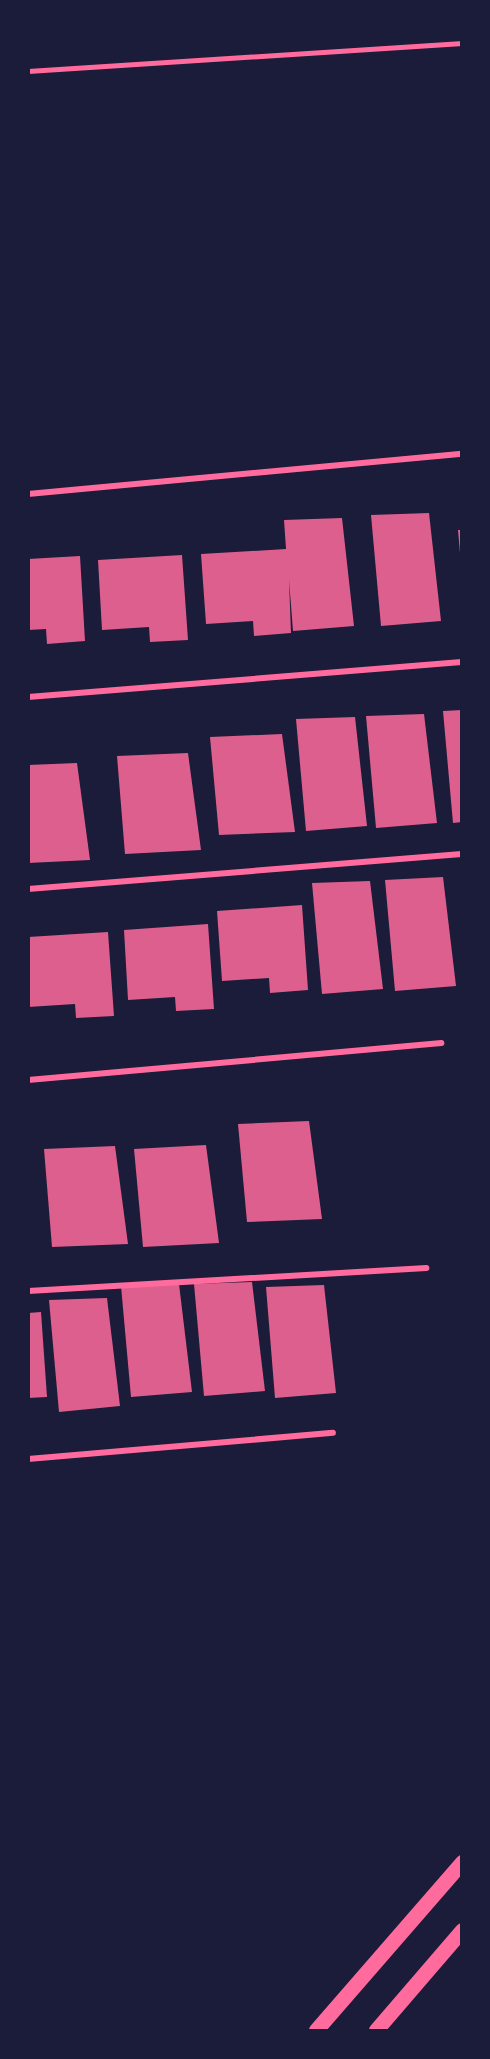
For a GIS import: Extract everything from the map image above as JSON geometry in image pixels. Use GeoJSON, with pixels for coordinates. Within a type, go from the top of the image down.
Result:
{"type":"FeatureCollection","features":[{"type":"Feature","properties":{"kind":"main road"},"geometry":{"type":"LineString","coordinates":[[316,2031],[462,1862]]}},
{"type":"Feature","properties":{"kind":"main road"},"geometry":{"type":"LineString","coordinates":[[376,2031],[462,1930]]}},
{"type":"Feature","properties":{"kind":"street"},"geometry":{"type":"LineString","coordinates":[[28,494],[462,454]]}},
{"type":"Feature","properties":{"kind":"street"},"geometry":{"type":"LineString","coordinates":[[28,697],[462,662]]}},
{"type":"Feature","properties":{"kind":"street"},"geometry":{"type":"LineString","coordinates":[[28,889],[462,854]]}},
{"type":"Feature","properties":{"kind":"street"},"geometry":{"type":"LineString","coordinates":[[28,1080],[441,1042]]}},
{"type":"Feature","properties":{"kind":"street"},"geometry":{"type":"LineString","coordinates":[[28,1291],[426,1268]]}},
{"type":"Feature","properties":{"kind":"street"},"geometry":{"type":"LineString","coordinates":[[28,1460],[333,1433]]}},
{"type":"Feature","properties":{"kind":"lane"},"geometry":{"type":"LineString","coordinates":[[28,71],[462,43]]}},
{"type":"Feature","properties":{"kind":"building"},"geometry":{"type":"Polygon","coordinates":[[[429,513],[441,621],[381,626],[371,515],[429,513]]]}},
{"type":"Feature","properties":{"kind":"building"},"geometry":{"type":"Polygon","coordinates":[[[342,518],[354,626],[293,631],[289,580],[291,633],[254,636],[253,621],[206,624],[201,554],[286,549],[284,520],[342,518]]]}},
{"type":"Feature","properties":{"kind":"building"},"geometry":{"type":"Polygon","coordinates":[[[458,530],[462,530],[462,553],[460,553],[458,530]]]}},
{"type":"Feature","properties":{"kind":"building"},"geometry":{"type":"Polygon","coordinates":[[[182,555],[188,640],[150,642],[149,627],[102,630],[98,560],[182,555]]]}},
{"type":"Feature","properties":{"kind":"building"},"geometry":{"type":"Polygon","coordinates":[[[80,556],[85,641],[47,644],[46,629],[28,630],[28,559],[80,556]]]}},
{"type":"Feature","properties":{"kind":"building"},"geometry":{"type":"Polygon","coordinates":[[[462,710],[462,822],[453,823],[443,711],[462,710]]]}},
{"type":"Feature","properties":{"kind":"building"},"geometry":{"type":"Polygon","coordinates":[[[424,714],[437,823],[376,828],[366,716],[424,714]]]}},
{"type":"Feature","properties":{"kind":"building"},"geometry":{"type":"Polygon","coordinates":[[[355,717],[367,826],[306,831],[296,719],[355,717]]]}},
{"type":"Feature","properties":{"kind":"building"},"geometry":{"type":"Polygon","coordinates":[[[282,734],[295,832],[219,835],[210,737],[282,734]]]}},
{"type":"Feature","properties":{"kind":"building"},"geometry":{"type":"Polygon","coordinates":[[[188,753],[201,850],[125,854],[117,756],[188,753]]]}},
{"type":"Feature","properties":{"kind":"building"},"geometry":{"type":"Polygon","coordinates":[[[77,763],[90,860],[28,863],[28,765],[77,763]]]}},
{"type":"Feature","properties":{"kind":"building"},"geometry":{"type":"Polygon","coordinates":[[[443,877],[456,986],[395,991],[385,880],[443,877]]]}},
{"type":"Feature","properties":{"kind":"building"},"geometry":{"type":"Polygon","coordinates":[[[370,881],[383,989],[322,994],[312,883],[370,881]]]}},
{"type":"Feature","properties":{"kind":"building"},"geometry":{"type":"Polygon","coordinates":[[[302,905],[308,990],[270,993],[269,978],[222,981],[217,911],[302,905]]]}},
{"type":"Feature","properties":{"kind":"building"},"geometry":{"type":"Polygon","coordinates":[[[208,924],[214,1009],[176,1011],[175,997],[128,1000],[124,930],[208,924]]]}},
{"type":"Feature","properties":{"kind":"building"},"geometry":{"type":"Polygon","coordinates":[[[108,932],[114,1016],[76,1018],[75,1004],[28,1007],[28,937],[108,932]]]}},
{"type":"Feature","properties":{"kind":"building"},"geometry":{"type":"Polygon","coordinates":[[[309,1121],[322,1219],[247,1222],[238,1124],[309,1121]]]}},
{"type":"Feature","properties":{"kind":"building"},"geometry":{"type":"Polygon","coordinates":[[[206,1145],[219,1243],[143,1247],[134,1149],[206,1145]]]}},
{"type":"Feature","properties":{"kind":"building"},"geometry":{"type":"Polygon","coordinates":[[[115,1146],[128,1244],[52,1247],[44,1149],[115,1146]]]}},
{"type":"Feature","properties":{"kind":"building"},"geometry":{"type":"Polygon","coordinates":[[[252,1282],[265,1391],[204,1396],[194,1284],[252,1282]]]}},
{"type":"Feature","properties":{"kind":"building"},"geometry":{"type":"Polygon","coordinates":[[[179,1284],[192,1392],[131,1397],[121,1286],[179,1284]]]}},
{"type":"Feature","properties":{"kind":"building"},"geometry":{"type":"Polygon","coordinates":[[[324,1285],[336,1393],[275,1398],[266,1287],[324,1285]]]}},
{"type":"Feature","properties":{"kind":"building"},"geometry":{"type":"Polygon","coordinates":[[[107,1298],[120,1406],[59,1412],[49,1300],[107,1298]]]}},
{"type":"Feature","properties":{"kind":"building"},"geometry":{"type":"Polygon","coordinates":[[[41,1312],[47,1397],[28,1398],[28,1313],[41,1312]]]}}]}
